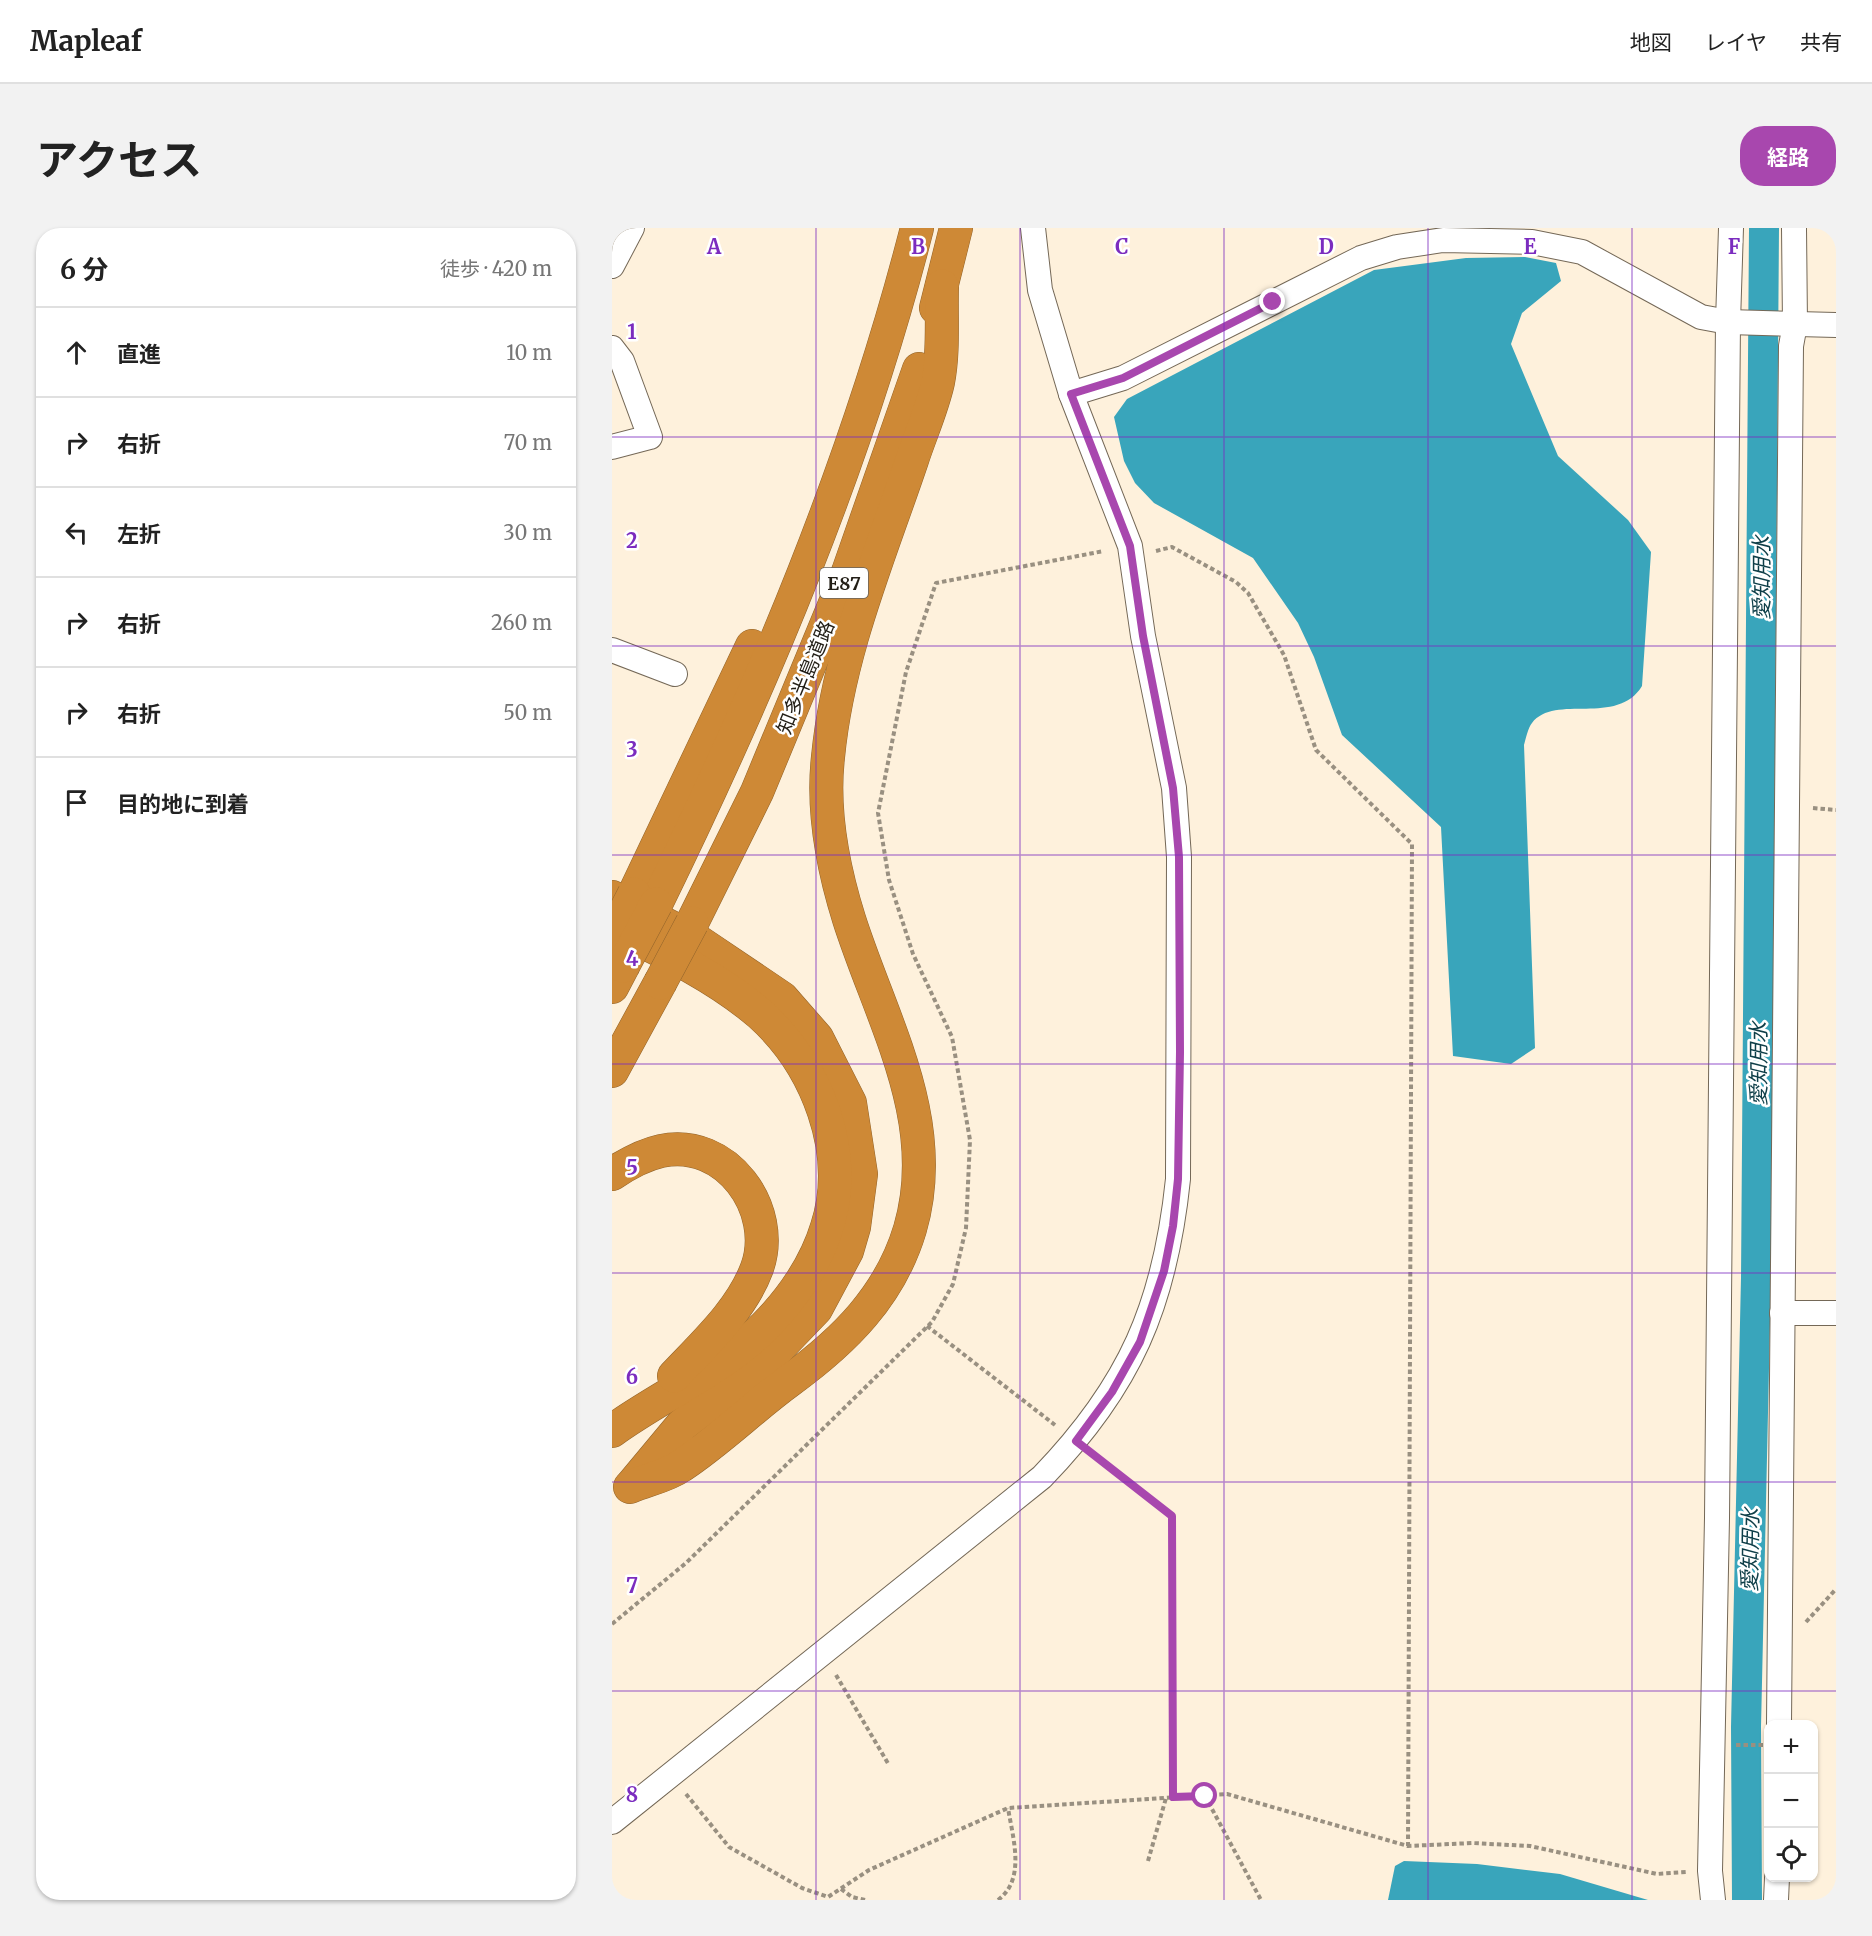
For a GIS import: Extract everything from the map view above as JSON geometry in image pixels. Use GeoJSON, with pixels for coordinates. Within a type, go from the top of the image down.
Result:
{"type":"FeatureCollection","features":[{"type":"Feature","properties":{"kind":"highway","name":"知多半島道路"},"geometry":{"type":"LineString","coordinates":[[616,963],[634,899],[720,774],[776,646],[871,385],[917,228]]}},
{"type":"Feature","properties":{"kind":"highway","name":"知多半島道路"},"geometry":{"type":"LineString","coordinates":[[612,1071],[660,984],[757,792],[848,572],[919,367],[957,228]]}},
{"type":"Feature","properties":{"kind":"highway"},"geometry":{"type":"LineString","coordinates":[[621,1493],[679,1468],[763,1399],[827,1353],[859,1322],[885,1287],[904,1249],[916,1209],[921,1165],[916,1113],[904,1072],[849,918],[835,864],[826,790],[835,698],[852,634],[938,381],[942,286]]}},
{"type":"Feature","properties":{"kind":"highway"},"geometry":{"type":"LineString","coordinates":[[621,1493],[682,1425],[766,1361],[816,1309],[847,1251],[854,1227],[861,1174],[850,1103],[817,1038],[783,998],[634,899]]}},
{"type":"Feature","properties":{"kind":"highway"},"geometry":{"type":"LineString","coordinates":[[612,927],[682,961],[759,1014],[784,1038],[810,1077],[824,1110],[832,1140],[833,1200],[828,1227],[804,1277],[764,1327],[735,1352],[612,1431]]}},
{"type":"Feature","properties":{"kind":"highway"},"geometry":{"type":"LineString","coordinates":[[612,1174],[632,1161],[663,1150],[695,1152],[716,1159],[736,1174],[750,1194],[762,1229],[762,1246],[757,1267],[748,1287],[718,1330],[639,1412]]}},
{"type":"Feature","properties":{"kind":"street"},"geometry":{"type":"LineString","coordinates":[[612,266],[632,228]]}},
{"type":"Feature","properties":{"kind":"street"},"geometry":{"type":"LineString","coordinates":[[612,1822],[669,1773],[1042,1477],[1076,1441],[1116,1384],[1140,1342],[1151,1313],[1173,1226],[1178,1179],[1179,857],[1175,811],[1160,714],[1143,636],[1132,556],[1071,394],[1040,290],[1033,228]]}},
{"type":"Feature","properties":{"kind":"street"},"geometry":{"type":"LineString","coordinates":[[1713,1900],[1710,1871],[1717,1518],[1728,322],[1731,228]]}},
{"type":"Feature","properties":{"kind":"street"},"geometry":{"type":"LineString","coordinates":[[1779,1720],[1791,346],[1788,324],[1794,228]]}},
{"type":"Feature","properties":{"kind":"street"},"geometry":{"type":"LineString","coordinates":[[1071,394],[1123,378],[1361,258],[1397,247],[1443,240],[1532,242],[1582,252],[1701,317],[1728,322],[1836,326]]}},
{"type":"Feature","properties":{"kind":"street"},"geometry":{"type":"LineString","coordinates":[[612,348],[622,360],[650,437],[612,447]]}},
{"type":"Feature","properties":{"kind":"street"},"geometry":{"type":"LineString","coordinates":[[612,650],[675,674]]}},
{"type":"Feature","properties":{"kind":"street"},"geometry":{"type":"LineString","coordinates":[[1782,1313],[1836,1313]]}},
{"type":"Feature","properties":{"kind":"street"},"geometry":{"type":"LineString","coordinates":[[1776,1900],[1777,1882]]}},
{"type":"Feature","properties":{"kind":"path"},"geometry":{"type":"LineString","coordinates":[[1132,556],[1172,547],[1236,582],[1248,593],[1284,655],[1316,750],[1412,843],[1408,1846]]}},
{"type":"Feature","properties":{"kind":"path"},"geometry":{"type":"LineString","coordinates":[[927,1326],[1172,1516],[1173,1797]]}},
{"type":"Feature","properties":{"kind":"path"},"geometry":{"type":"LineString","coordinates":[[1780,1643],[1796,1634],[1836,1589]]}},
{"type":"Feature","properties":{"kind":"path"},"geometry":{"type":"LineString","coordinates":[[822,1653],[889,1765]]}},
{"type":"Feature","properties":{"kind":"path"},"geometry":{"type":"LineString","coordinates":[[669,1773],[729,1847],[802,1888],[828,1897],[868,1870],[1008,1808],[1227,1794],[1408,1846],[1472,1843],[1530,1846],[1657,1874],[1710,1871]]}},
{"type":"Feature","properties":{"kind":"path"},"geometry":{"type":"LineString","coordinates":[[1205,1796],[1261,1900]]}},
{"type":"Feature","properties":{"kind":"path"},"geometry":{"type":"LineString","coordinates":[[1148,1861],[1166,1798]]}},
{"type":"Feature","properties":{"kind":"path"},"geometry":{"type":"LineString","coordinates":[[998,1900],[1008,1892],[1015,1876],[1008,1808]]}},
{"type":"Feature","properties":{"kind":"path"},"geometry":{"type":"LineString","coordinates":[[841,1888],[852,1897],[865,1900]]}},
{"type":"Feature","properties":{"kind":"water"},"geometry":{"type":"Polygon","coordinates":[[[1525,257],[1556,263],[1561,281],[1522,313],[1511,344],[1558,456],[1628,520],[1651,552],[1642,686],[1631,698],[1618,705],[1555,710],[1542,714],[1532,723],[1526,736],[1524,745],[1535,1048],[1511,1064],[1453,1056],[1441,827],[1342,735],[1314,657],[1298,623],[1253,558],[1154,503],[1135,483],[1124,461],[1114,417],[1127,399],[1374,270],[1466,258],[1525,257]]]}},
{"type":"Feature","properties":{"kind":"water"},"geometry":{"type":"Polygon","coordinates":[[[1404,1861],[1477,1864],[1560,1874],[1648,1900],[1388,1900],[1395,1866],[1404,1861]]]}},
{"type":"Feature","properties":{"kind":"waterway","name":"愛知用水"},"geometry":{"type":"LineString","coordinates":[[1747,1900],[1746,1727],[1756,1278],[1764,228]]}},
{"type":"Feature","properties":{"kind":"route"},"geometry":{"type":"LineString","coordinates":[[1205,1796],[1173,1797],[1172,1516],[1076,1441],[1112,1392],[1140,1342],[1164,1271],[1173,1226],[1178,1179],[1180,1052],[1179,857],[1173,788],[1143,636],[1130,546],[1071,394],[1123,378],[1273,302]]}}]}
